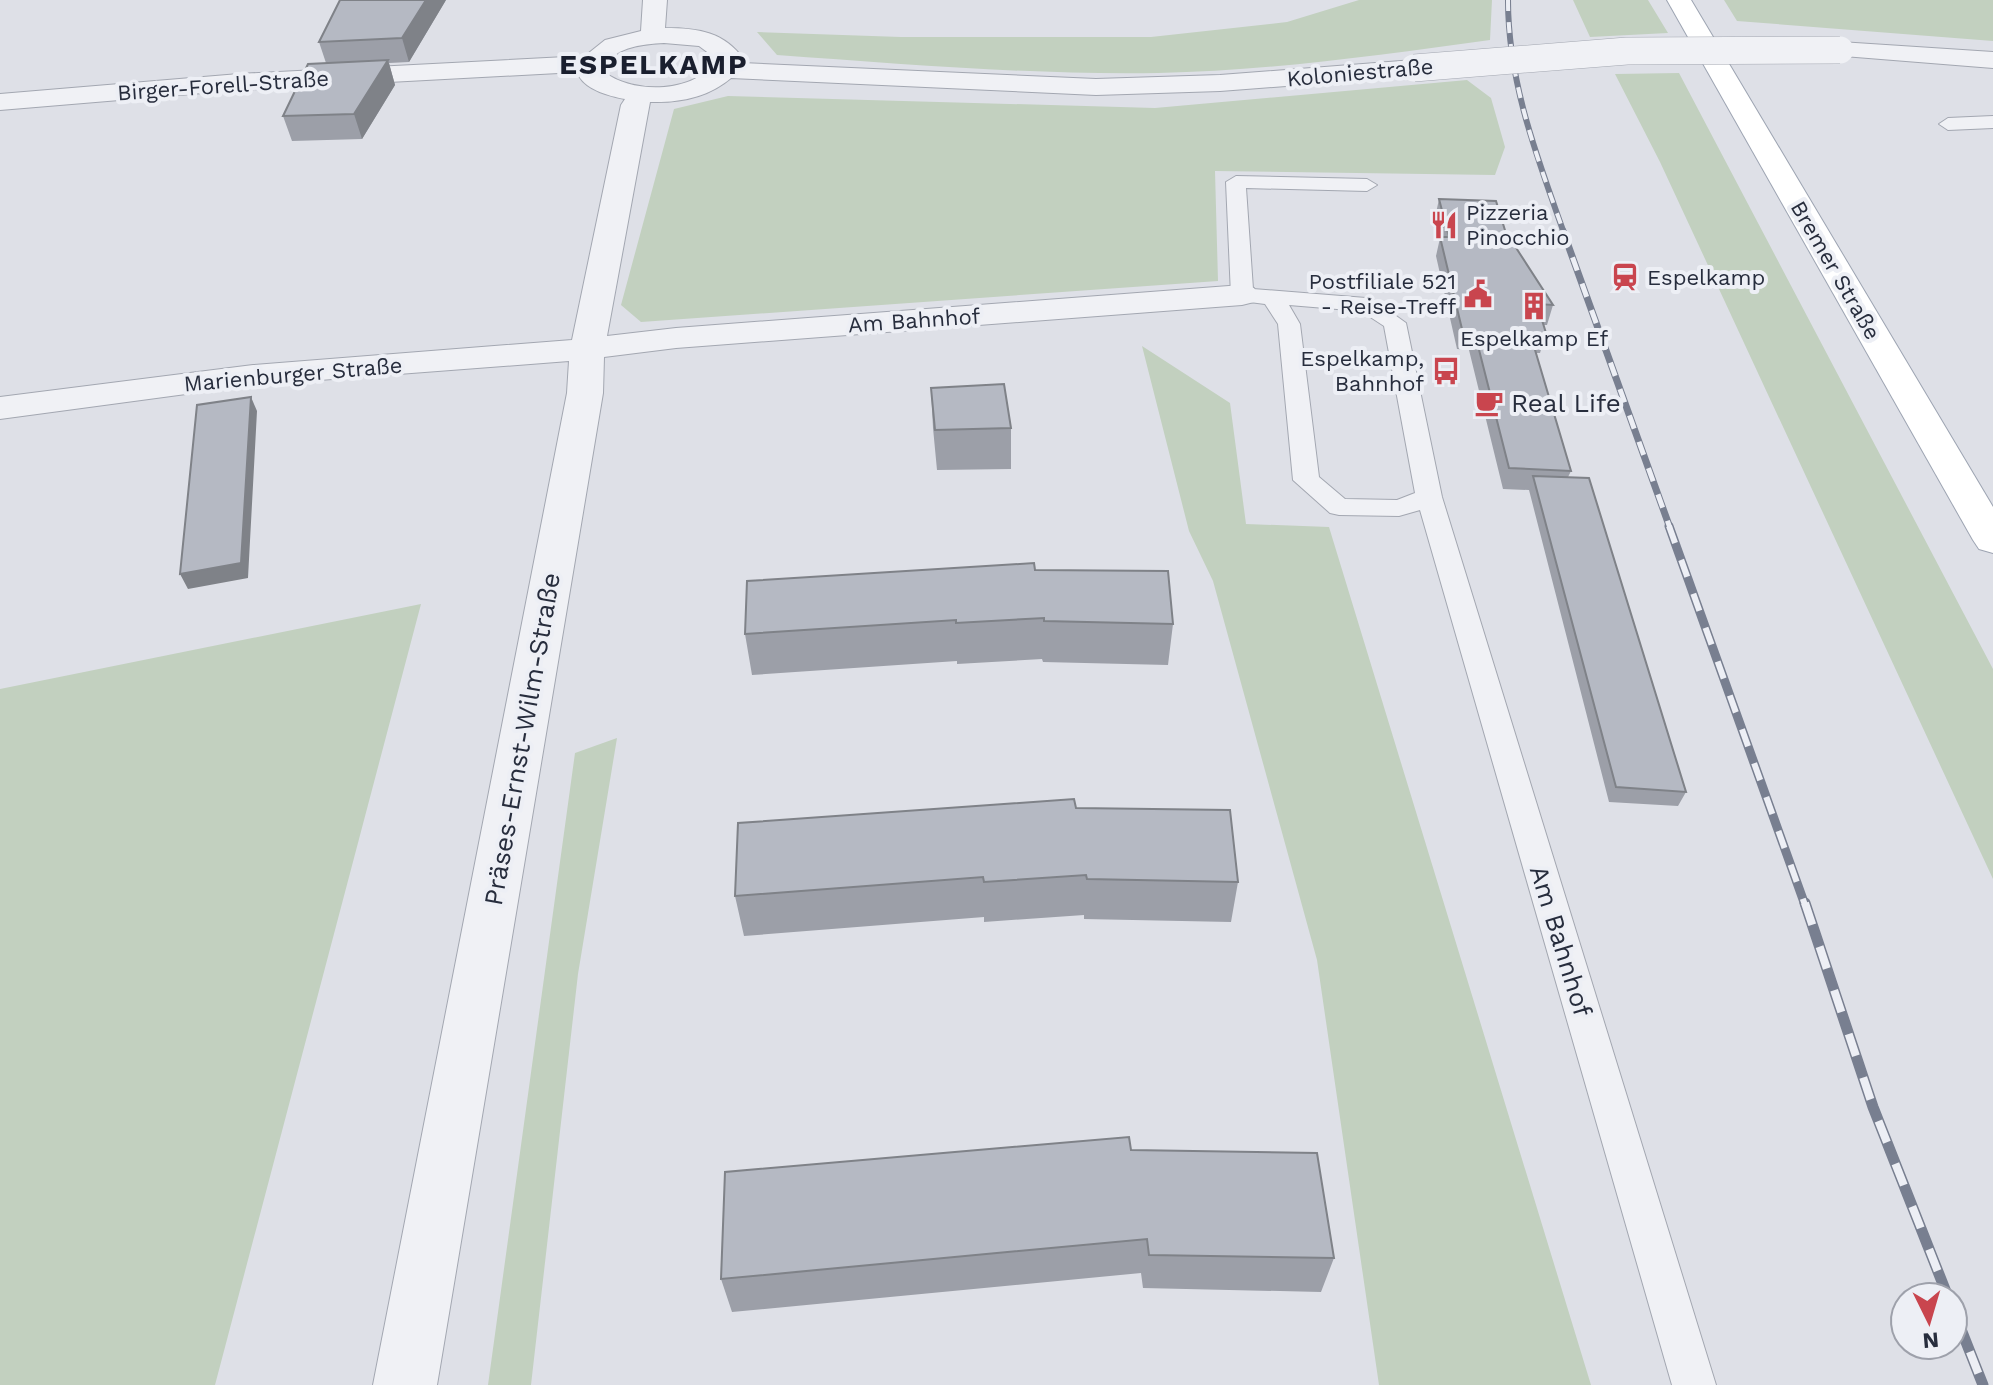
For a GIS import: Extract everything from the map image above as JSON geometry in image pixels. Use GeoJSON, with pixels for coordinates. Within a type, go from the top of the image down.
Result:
{"type":"FeatureCollection","features":[{"type":"Feature","properties":{"kind":"main road","name":"Bremer Straße"},"geometry":{"type":"LineString","coordinates":[[1679,0],[1993,540]]}},
{"type":"Feature","properties":{"kind":"street"},"geometry":{"type":"LineString","coordinates":[[654,36],[652,20],[655,0]]}},
{"type":"Feature","properties":{"kind":"street"},"geometry":{"type":"LineString","coordinates":[[654,36],[698,38],[716,43],[727,51],[731,60],[727,70],[714,81],[694,89],[642,95],[599,84],[590,74],[591,63],[614,46],[654,36]]}},
{"type":"Feature","properties":{"kind":"street","name":"Koloniestraße"},"geometry":{"type":"LineString","coordinates":[[727,70],[1096,87],[1220,83],[1676,47],[1840,50],[1993,60]]}},
{"type":"Feature","properties":{"kind":"street","name":"Birger-Forell-Straße"},"geometry":{"type":"LineString","coordinates":[[0,102],[239,82],[591,63]]}},
{"type":"Feature","properties":{"kind":"street","name":"Präses-Ernst-Wilm-Straße"},"geometry":{"type":"LineString","coordinates":[[405,1385],[585,393],[587,350],[635,105],[642,95]]}},
{"type":"Feature","properties":{"kind":"street","name":"Am Bahnhof"},"geometry":{"type":"LineString","coordinates":[[587,350],[676,338],[1257,296]]}},
{"type":"Feature","properties":{"kind":"street","name":"Marienburger Straße"},"geometry":{"type":"LineString","coordinates":[[0,408],[252,375],[587,350]]}},
{"type":"Feature","properties":{"kind":"lane"},"geometry":{"type":"LineString","coordinates":[[1948,124],[1993,122]]}},
{"type":"Feature","properties":{"kind":"lane"},"geometry":{"type":"LineString","coordinates":[[1367,185],[1236,182],[1257,296],[1289,324],[1306,480],[1339,507],[1399,508],[1429,497]]}},
{"type":"Feature","properties":{"kind":"lane","name":"Am Bahnhof"},"geometry":{"type":"LineString","coordinates":[[1257,296],[1366,305],[1395,323],[1429,497],[1694,1385]]}},
{"type":"Feature","properties":{"kind":"green space"},"geometry":{"type":"Polygon","coordinates":[[[1359,0],[1492,0],[1490,40],[1283,66],[1200,72],[1110,73],[967,68],[777,55],[757,32],[901,37],[1151,37],[1287,22],[1359,0]]]}},
{"type":"Feature","properties":{"kind":"green space"},"geometry":{"type":"Polygon","coordinates":[[[1573,0],[1648,0],[1668,33],[1590,37],[1573,0]]]}},
{"type":"Feature","properties":{"kind":"green space"},"geometry":{"type":"Polygon","coordinates":[[[1724,0],[1993,0],[1993,41],[1737,21],[1724,0]]]}},
{"type":"Feature","properties":{"kind":"green space"},"geometry":{"type":"Polygon","coordinates":[[[1679,73],[1993,669],[1993,879],[1660,162],[1615,74],[1679,73]]]}},
{"type":"Feature","properties":{"kind":"green space"},"geometry":{"type":"Polygon","coordinates":[[[1467,80],[1491,98],[1505,147],[1495,175],[1215,171],[1218,281],[641,322],[621,305],[674,109],[728,96],[1155,108],[1467,80]]]}},
{"type":"Feature","properties":{"kind":"green space"},"geometry":{"type":"Polygon","coordinates":[[[1142,346],[1230,403],[1246,524],[1329,527],[1591,1385],[1379,1385],[1317,960],[1213,581],[1189,531],[1142,346]]]}},
{"type":"Feature","properties":{"kind":"green space"},"geometry":{"type":"Polygon","coordinates":[[[421,604],[215,1385],[0,1385],[0,689],[421,604]]]}},
{"type":"Feature","properties":{"kind":"green space"},"geometry":{"type":"Polygon","coordinates":[[[617,738],[578,974],[531,1385],[488,1385],[575,753],[617,738]]]}},
{"type":"Feature","properties":{"kind":"building"},"geometry":{"type":"Polygon","coordinates":[[[340,0],[426,0],[402,38],[319,42],[340,0]]]}},
{"type":"Feature","properties":{"kind":"building"},"geometry":{"type":"Polygon","coordinates":[[[388,60],[354,114],[283,116],[308,64],[388,60]]]}},
{"type":"Feature","properties":{"kind":"building"},"geometry":{"type":"Polygon","coordinates":[[[1439,199],[1496,201],[1508,240],[1511,240],[1553,305],[1537,304],[1546,333],[1530,333],[1571,471],[1509,468],[1474,330],[1462,329],[1440,237],[1449,237],[1439,199]]]}},
{"type":"Feature","properties":{"kind":"building"},"geometry":{"type":"Polygon","coordinates":[[[1004,384],[1011,428],[935,430],[931,388],[1004,384]]]}},
{"type":"Feature","properties":{"kind":"building"},"geometry":{"type":"Polygon","coordinates":[[[251,397],[241,563],[180,574],[197,405],[251,397]]]}},
{"type":"Feature","properties":{"kind":"building"},"geometry":{"type":"Polygon","coordinates":[[[1533,476],[1589,478],[1686,792],[1616,787],[1533,476]]]}},
{"type":"Feature","properties":{"kind":"building"},"geometry":{"type":"Polygon","coordinates":[[[1034,563],[1035,570],[1168,571],[1173,624],[1044,621],[1044,618],[956,623],[956,620],[745,634],[747,581],[1034,563]]]}},
{"type":"Feature","properties":{"kind":"building"},"geometry":{"type":"Polygon","coordinates":[[[1074,799],[1076,808],[1230,810],[1238,882],[1087,879],[1086,875],[984,882],[983,877],[735,896],[738,823],[1074,799]]]}},
{"type":"Feature","properties":{"kind":"building"},"geometry":{"type":"Polygon","coordinates":[[[1129,1137],[1131,1150],[1317,1153],[1334,1258],[1149,1255],[1147,1239],[721,1279],[725,1172],[1129,1137]]]}},
{"type":"Feature","properties":{"kind":"railway"},"geometry":{"type":"LineString","coordinates":[[1508,0],[1509,30],[1519,90],[1534,148],[1564,233]]}},
{"type":"Feature","properties":{"kind":"railway"},"geometry":{"type":"LineString","coordinates":[[1563,231],[1670,528]]}},
{"type":"Feature","properties":{"kind":"railway"},"geometry":{"type":"LineString","coordinates":[[1669,526],[1805,905]]}},
{"type":"Feature","properties":{"kind":"railway"},"geometry":{"type":"LineString","coordinates":[[1805,903],[1873,1107],[1942,1281]]}},
{"type":"Feature","properties":{"kind":"railway"},"geometry":{"type":"LineString","coordinates":[[1969,1350],[1983,1385]]}},
{"type":"Feature","properties":{"kind":"place","name":"Pizzeria Pinocchio"},"geometry":{"type":"Point","coordinates":[1444,225]}},
{"type":"Feature","properties":{"kind":"place","name":"Espelkamp"},"geometry":{"type":"Point","coordinates":[1625,277]}},
{"type":"Feature","properties":{"kind":"place","name":"Postfiliale 521 - Reise-Treff"},"geometry":{"type":"Point","coordinates":[1478,294]}},
{"type":"Feature","properties":{"kind":"place","name":"Espelkamp Ef"},"geometry":{"type":"Point","coordinates":[1534,306]}},
{"type":"Feature","properties":{"kind":"place","name":"Espelkamp, Bahnhof"},"geometry":{"type":"Point","coordinates":[1446,371]}},
{"type":"Feature","properties":{"kind":"place","name":"Real Life"},"geometry":{"type":"Point","coordinates":[1489,403]}},
{"type":"Feature","properties":{"kind":"district","name":"ESPELKAMP"},"geometry":{"type":"Point","coordinates":[654,64]}}]}
